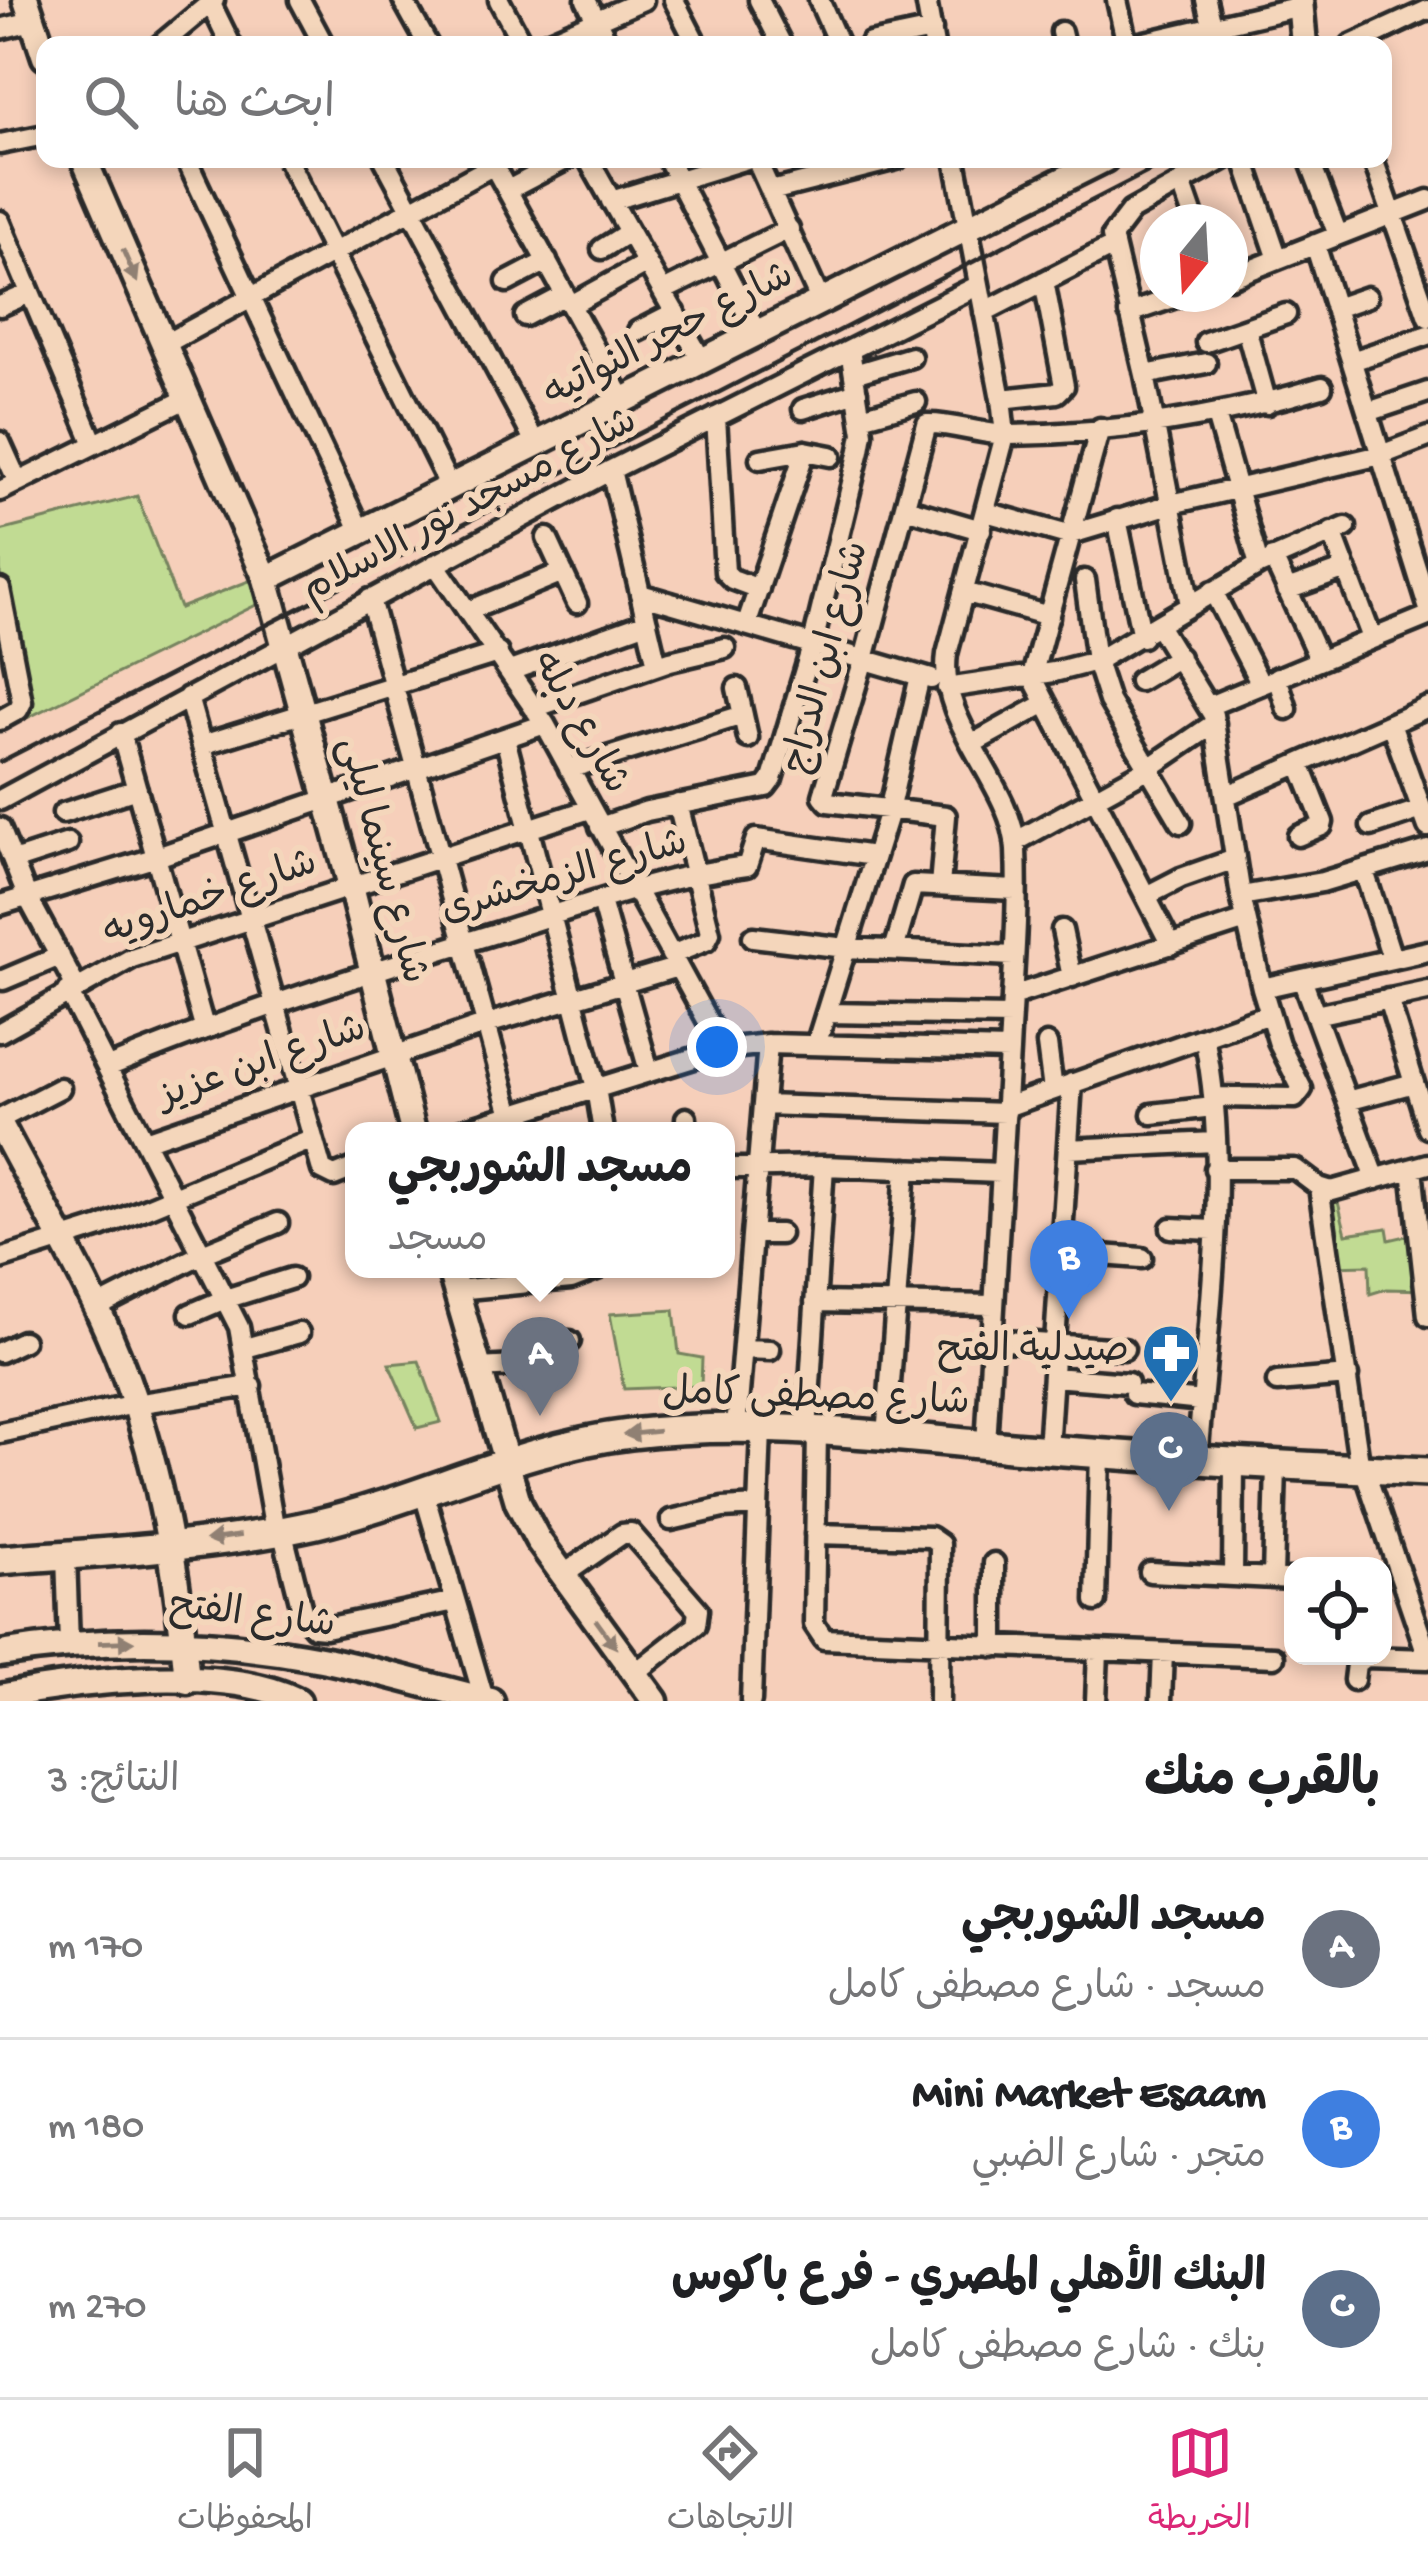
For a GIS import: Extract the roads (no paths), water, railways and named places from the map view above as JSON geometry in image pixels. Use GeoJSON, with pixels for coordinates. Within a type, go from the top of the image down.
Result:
{"type":"FeatureCollection","features":[{"type":"Feature","properties":{"kind":"main road","name":"شارع مصطفى كامل"},"geometry":{"type":"LineString","coordinates":[[0,1560],[172,1545],[334,1519],[505,1462],[599,1438],[748,1429],[812,1431],[1198,1461],[1428,1472]]}},
{"type":"Feature","properties":{"kind":"street"},"geometry":{"type":"LineString","coordinates":[[300,0],[319,36]]}},
{"type":"Feature","properties":{"kind":"street"},"geometry":{"type":"LineString","coordinates":[[403,0],[423,36]]}},
{"type":"Feature","properties":{"kind":"street"},"geometry":{"type":"LineString","coordinates":[[499,0],[518,36]]}},
{"type":"Feature","properties":{"kind":"street"},"geometry":{"type":"LineString","coordinates":[[586,0],[604,36]]}},
{"type":"Feature","properties":{"kind":"street"},"geometry":{"type":"LineString","coordinates":[[559,36],[643,0]]}},
{"type":"Feature","properties":{"kind":"street"},"geometry":{"type":"LineString","coordinates":[[674,0],[692,36]]}},
{"type":"Feature","properties":{"kind":"street"},"geometry":{"type":"LineString","coordinates":[[777,36],[762,6],[783,0]]}},
{"type":"Feature","properties":{"kind":"street"},"geometry":{"type":"LineString","coordinates":[[819,0],[835,36]]}},
{"type":"Feature","properties":{"kind":"street"},"geometry":{"type":"LineString","coordinates":[[926,0],[933,36]]}},
{"type":"Feature","properties":{"kind":"street"},"geometry":{"type":"LineString","coordinates":[[1117,0],[1127,36]]}},
{"type":"Feature","properties":{"kind":"street"},"geometry":{"type":"LineString","coordinates":[[1205,0],[1203,33],[1300,3],[1303,36]]}},
{"type":"Feature","properties":{"kind":"street"},"geometry":{"type":"LineString","coordinates":[[171,36],[212,1],[227,36]]}},
{"type":"Feature","properties":{"kind":"street"},"geometry":{"type":"LineString","coordinates":[[0,29],[29,10]]}},
{"type":"Feature","properties":{"kind":"street"},"geometry":{"type":"LineString","coordinates":[[1371,36],[1428,10]]}},
{"type":"Feature","properties":{"kind":"street"},"geometry":{"type":"LineString","coordinates":[[0,144],[36,137]]}},
{"type":"Feature","properties":{"kind":"street","name":"شارع سينما ليلى"},"geometry":{"type":"LineString","coordinates":[[87,168],[266,579],[411,1122]]}},
{"type":"Feature","properties":{"kind":"street"},"geometry":{"type":"LineString","coordinates":[[190,168],[361,532]]}},
{"type":"Feature","properties":{"kind":"street"},"geometry":{"type":"LineString","coordinates":[[292,168],[450,487]]}},
{"type":"Feature","properties":{"kind":"street"},"geometry":{"type":"LineString","coordinates":[[389,168],[536,444]]}},
{"type":"Feature","properties":{"kind":"street"},"geometry":{"type":"LineString","coordinates":[[165,344],[482,168]]}},
{"type":"Feature","properties":{"kind":"street"},"geometry":{"type":"LineString","coordinates":[[495,168],[623,400]]}},
{"type":"Feature","properties":{"kind":"street"},"geometry":{"type":"LineString","coordinates":[[508,190],[550,168]]}},
{"type":"Feature","properties":{"kind":"street"},"geometry":{"type":"LineString","coordinates":[[593,168],[702,361]]}},
{"type":"Feature","properties":{"kind":"street"},"geometry":{"type":"LineString","coordinates":[[672,168],[757,333]]}},
{"type":"Feature","properties":{"kind":"street"},"geometry":{"type":"LineString","coordinates":[[611,201],[716,168]]}},
{"type":"Feature","properties":{"kind":"street"},"geometry":{"type":"LineString","coordinates":[[757,168],[821,302]]}},
{"type":"Feature","properties":{"kind":"street"},"geometry":{"type":"LineString","coordinates":[[771,191],[862,168]]}},
{"type":"Feature","properties":{"kind":"street"},"geometry":{"type":"LineString","coordinates":[[957,168],[1005,435],[947,654],[947,686],[1015,842],[1012,1006],[986,1444]]}},
{"type":"Feature","properties":{"kind":"street","name":"شارع حجر النواتيه"},"geometry":{"type":"LineString","coordinates":[[266,579],[1087,168]]}},
{"type":"Feature","properties":{"kind":"street"},"geometry":{"type":"LineString","coordinates":[[1190,605],[1145,375],[1113,246],[1114,231],[1126,214],[1207,168]]}},
{"type":"Feature","properties":{"kind":"street"},"geometry":{"type":"LineString","coordinates":[[1247,168],[1279,259]]}},
{"type":"Feature","properties":{"kind":"street"},"geometry":{"type":"LineString","coordinates":[[1313,168],[1338,235]]}},
{"type":"Feature","properties":{"kind":"street"},"geometry":{"type":"LineString","coordinates":[[1376,168],[1428,317]]}},
{"type":"Feature","properties":{"kind":"street"},"geometry":{"type":"LineString","coordinates":[[1180,182],[1188,204]]}},
{"type":"Feature","properties":{"kind":"street"},"geometry":{"type":"LineString","coordinates":[[1248,271],[1428,200]]}},
{"type":"Feature","properties":{"kind":"street"},"geometry":{"type":"LineString","coordinates":[[0,221],[94,444]]}},
{"type":"Feature","properties":{"kind":"street"},"geometry":{"type":"LineString","coordinates":[[663,291],[789,229]]}},
{"type":"Feature","properties":{"kind":"street"},"geometry":{"type":"LineString","coordinates":[[602,249],[629,232]]}},
{"type":"Feature","properties":{"kind":"street"},"geometry":{"type":"LineString","coordinates":[[1315,244],[1428,607]]}},
{"type":"Feature","properties":{"kind":"street"},"geometry":{"type":"LineString","coordinates":[[984,313],[1113,246]]}},
{"type":"Feature","properties":{"kind":"street"},"geometry":{"type":"LineString","coordinates":[[507,282],[547,261]]}},
{"type":"Feature","properties":{"kind":"street"},"geometry":{"type":"LineString","coordinates":[[525,316],[646,263]]}},
{"type":"Feature","properties":{"kind":"street"},"geometry":{"type":"LineString","coordinates":[[1001,399],[1058,393],[1064,386],[1044,281]]}},
{"type":"Feature","properties":{"kind":"street","name":"شارع مسجد نور الاسلام"},"geometry":{"type":"LineString","coordinates":[[0,800],[610,470],[979,285]]}},
{"type":"Feature","properties":{"kind":"street"},"geometry":{"type":"LineString","coordinates":[[0,306],[30,292]]}},
{"type":"Feature","properties":{"kind":"street"},"geometry":{"type":"LineString","coordinates":[[1335,308],[1367,297]]}},
{"type":"Feature","properties":{"kind":"street"},"geometry":{"type":"LineString","coordinates":[[1129,313],[1140,309]]}},
{"type":"Feature","properties":{"kind":"street"},"geometry":{"type":"LineString","coordinates":[[638,331],[675,312]]}},
{"type":"Feature","properties":{"kind":"street"},"geometry":{"type":"LineString","coordinates":[[1206,342],[1286,314]]}},
{"type":"Feature","properties":{"kind":"street"},"geometry":{"type":"LineString","coordinates":[[1246,328],[1267,404]]}},
{"type":"Feature","properties":{"kind":"street"},"geometry":{"type":"LineString","coordinates":[[1352,361],[1428,335]]}},
{"type":"Feature","properties":{"kind":"street"},"geometry":{"type":"LineString","coordinates":[[600,827],[629,815],[770,784],[813,643],[860,450],[861,417],[850,350]]}},
{"type":"Feature","properties":{"kind":"street"},"geometry":{"type":"LineString","coordinates":[[803,409],[911,357]]}},
{"type":"Feature","properties":{"kind":"street"},"geometry":{"type":"LineString","coordinates":[[1145,375],[1206,363]]}},
{"type":"Feature","properties":{"kind":"street"},"geometry":{"type":"LineString","coordinates":[[1005,435],[1216,415],[1322,387]]}},
{"type":"Feature","properties":{"kind":"street"},"geometry":{"type":"LineString","coordinates":[[1368,412],[1428,392]]}},
{"type":"Feature","properties":{"kind":"street"},"geometry":{"type":"LineString","coordinates":[[0,442],[9,486],[188,398]]}},
{"type":"Feature","properties":{"kind":"street"},"geometry":{"type":"LineString","coordinates":[[861,417],[916,402]]}},
{"type":"Feature","properties":{"kind":"street"},"geometry":{"type":"LineString","coordinates":[[1216,415],[1236,487],[1266,561],[1287,590],[1319,659]]}},
{"type":"Feature","properties":{"kind":"street"},"geometry":{"type":"LineString","coordinates":[[716,417],[724,572],[759,589]]}},
{"type":"Feature","properties":{"kind":"street","name":"شارع ابن الدراج"},"geometry":{"type":"LineString","coordinates":[[940,886],[947,818],[828,802],[823,796],[926,424],[1005,435]]}},
{"type":"Feature","properties":{"kind":"street"},"geometry":{"type":"LineString","coordinates":[[1100,428],[1032,676],[1171,945]]}},
{"type":"Feature","properties":{"kind":"street"},"geometry":{"type":"LineString","coordinates":[[904,508],[1068,535],[1236,487],[1381,455],[1428,437]]}},
{"type":"Feature","properties":{"kind":"street"},"geometry":{"type":"LineString","coordinates":[[747,623],[805,452]]}},
{"type":"Feature","properties":{"kind":"street"},"geometry":{"type":"LineString","coordinates":[[760,459],[805,452],[831,456]]}},
{"type":"Feature","properties":{"kind":"street"},"geometry":{"type":"LineString","coordinates":[[610,470],[657,665]]}},
{"type":"Feature","properties":{"kind":"street"},"geometry":{"type":"LineString","coordinates":[[1117,519],[1150,632],[1179,657],[1212,714],[1241,896],[1262,988],[1302,1092],[1295,1098],[1173,1102],[1152,1114]]}},
{"type":"Feature","properties":{"kind":"street"},"geometry":{"type":"LineString","coordinates":[[640,594],[947,686],[1032,676],[1096,661],[1266,561],[1339,529],[1346,569],[1372,638]]}},
{"type":"Feature","properties":{"kind":"street"},"geometry":{"type":"LineString","coordinates":[[547,538],[578,603]]}},
{"type":"Feature","properties":{"kind":"street","name":"شارع دبله"},"geometry":{"type":"LineString","coordinates":[[436,564],[539,716],[723,1049]]}},
{"type":"Feature","properties":{"kind":"street"},"geometry":{"type":"LineString","coordinates":[[1287,590],[1346,569]]}},
{"type":"Feature","properties":{"kind":"street"},"geometry":{"type":"LineString","coordinates":[[468,610],[563,572]]}},
{"type":"Feature","properties":{"kind":"street"},"geometry":{"type":"LineString","coordinates":[[1085,580],[1096,661],[1109,701],[1181,824]]}},
{"type":"Feature","properties":{"kind":"street"},"geometry":{"type":"LineString","coordinates":[[1213,591],[1287,709]]}},
{"type":"Feature","properties":{"kind":"street"},"geometry":{"type":"LineString","coordinates":[[964,592],[1048,616]]}},
{"type":"Feature","properties":{"kind":"street"},"geometry":{"type":"LineString","coordinates":[[0,720],[18,710],[22,702],[1,594]]}},
{"type":"Feature","properties":{"kind":"street"},"geometry":{"type":"LineString","coordinates":[[370,599],[515,1120],[596,1088],[723,1049],[768,1044],[1009,1050]]}},
{"type":"Feature","properties":{"kind":"street"},"geometry":{"type":"LineString","coordinates":[[1015,842],[1149,768],[1212,714],[1268,680],[1428,616]]}},
{"type":"Feature","properties":{"kind":"street"},"geometry":{"type":"LineString","coordinates":[[510,671],[647,622]]}},
{"type":"Feature","properties":{"kind":"street"},"geometry":{"type":"LineString","coordinates":[[0,905],[157,857],[506,738],[539,716],[657,665],[725,647]]}},
{"type":"Feature","properties":{"kind":"street"},"geometry":{"type":"LineString","coordinates":[[202,745],[498,653]]}},
{"type":"Feature","properties":{"kind":"street"},"geometry":{"type":"LineString","coordinates":[[1139,681],[1179,657]]}},
{"type":"Feature","properties":{"kind":"street"},"geometry":{"type":"LineString","coordinates":[[816,1045],[889,811],[920,676]]}},
{"type":"Feature","properties":{"kind":"street"},"geometry":{"type":"LineString","coordinates":[[737,688],[748,738]]}},
{"type":"Feature","properties":{"kind":"street"},"geometry":{"type":"LineString","coordinates":[[188,697],[313,1139],[326,1174],[345,1172]]}},
{"type":"Feature","properties":{"kind":"street"},"geometry":{"type":"LineString","coordinates":[[972,744],[1046,703]]}},
{"type":"Feature","properties":{"kind":"street"},"geometry":{"type":"LineString","coordinates":[[1228,795],[1428,707]]}},
{"type":"Feature","properties":{"kind":"street"},"geometry":{"type":"LineString","coordinates":[[568,769],[743,715]]}},
{"type":"Feature","properties":{"kind":"street"},"geometry":{"type":"LineString","coordinates":[[1371,826],[1424,808],[1391,724]]}},
{"type":"Feature","properties":{"kind":"street"},"geometry":{"type":"LineString","coordinates":[[122,733],[204,1028]]}},
{"type":"Feature","properties":{"kind":"street"},"geometry":{"type":"LineString","coordinates":[[506,738],[602,1122]]}},
{"type":"Feature","properties":{"kind":"street"},"geometry":{"type":"LineString","coordinates":[[1298,836],[1323,824],[1300,764]]}},
{"type":"Feature","properties":{"kind":"street"},"geometry":{"type":"LineString","coordinates":[[63,813],[137,789]]}},
{"type":"Feature","properties":{"kind":"street"},"geometry":{"type":"LineString","coordinates":[[674,961],[709,937],[678,805]]}},
{"type":"Feature","properties":{"kind":"street","name":"شارع خمارويه"},"geometry":{"type":"LineString","coordinates":[[0,1032],[132,958],[590,808]]}},
{"type":"Feature","properties":{"kind":"street"},"geometry":{"type":"LineString","coordinates":[[0,828],[27,896],[60,956],[108,1067],[245,1348],[279,1530],[303,1615],[314,1627],[325,1628],[455,1600]]}},
{"type":"Feature","properties":{"kind":"street","name":"شارع الزمخشرى"},"geometry":{"type":"LineString","coordinates":[[108,1067],[204,1028],[550,916],[695,873],[747,866],[753,842],[760,839],[874,856]]}},
{"type":"Feature","properties":{"kind":"street"},"geometry":{"type":"LineString","coordinates":[[13,861],[68,843]]}},
{"type":"Feature","properties":{"kind":"street"},"geometry":{"type":"LineString","coordinates":[[1241,896],[1364,871],[1428,850]]}},
{"type":"Feature","properties":{"kind":"street"},"geometry":{"type":"LineString","coordinates":[[1146,896],[1235,859]]}},
{"type":"Feature","properties":{"kind":"street"},"geometry":{"type":"LineString","coordinates":[[1364,871],[1392,958]]}},
{"type":"Feature","properties":{"kind":"street"},"geometry":{"type":"LineString","coordinates":[[894,950],[909,889],[917,884],[1015,890]]}},
{"type":"Feature","properties":{"kind":"street"},"geometry":{"type":"LineString","coordinates":[[601,901],[649,1071]]}},
{"type":"Feature","properties":{"kind":"street"},"geometry":{"type":"LineString","coordinates":[[826,1013],[1012,1006],[1072,976],[1246,920]]}},
{"type":"Feature","properties":{"kind":"street"},"geometry":{"type":"LineString","coordinates":[[1062,931],[1072,976]]}},
{"type":"Feature","properties":{"kind":"street"},"geometry":{"type":"LineString","coordinates":[[753,938],[1013,956]]}},
{"type":"Feature","properties":{"kind":"street"},"geometry":{"type":"LineString","coordinates":[[1262,988],[1428,951]]}},
{"type":"Feature","properties":{"kind":"street"},"geometry":{"type":"LineString","coordinates":[[3,980],[60,956]]}},
{"type":"Feature","properties":{"kind":"street","name":"شارع ابن عزيز"},"geometry":{"type":"LineString","coordinates":[[145,1141],[487,1024],[624,983],[674,961]]}},
{"type":"Feature","properties":{"kind":"street"},"geometry":{"type":"LineString","coordinates":[[1302,979],[1376,1179]]}},
{"type":"Feature","properties":{"kind":"street"},"geometry":{"type":"LineString","coordinates":[[1316,1015],[1428,991]]}},
{"type":"Feature","properties":{"kind":"street"},"geometry":{"type":"LineString","coordinates":[[1388,1000],[1428,1127]]}},
{"type":"Feature","properties":{"kind":"street"},"geometry":{"type":"LineString","coordinates":[[763,1105],[1006,1110],[1269,1014]]}},
{"type":"Feature","properties":{"kind":"street"},"geometry":{"type":"LineString","coordinates":[[1198,1461],[1215,1169],[1204,1036]]}},
{"type":"Feature","properties":{"kind":"street"},"geometry":{"type":"LineString","coordinates":[[751,1701],[758,1506],[743,1348],[768,1044]]}},
{"type":"Feature","properties":{"kind":"street"},"geometry":{"type":"LineString","coordinates":[[1047,1044],[1062,1087],[1067,1149],[1048,1450]]}},
{"type":"Feature","properties":{"kind":"street"},"geometry":{"type":"LineString","coordinates":[[1347,1101],[1414,1083]]}},
{"type":"Feature","properties":{"kind":"street"},"geometry":{"type":"LineString","coordinates":[[60,1088],[0,1122],[96,1308],[135,1403],[172,1545],[188,1691]]}},
{"type":"Feature","properties":{"kind":"street"},"geometry":{"type":"LineString","coordinates":[[0,1259],[62,1241],[313,1139]]}},
{"type":"Feature","properties":{"kind":"street"},"geometry":{"type":"LineString","coordinates":[[1067,1149],[1214,1142]]}},
{"type":"Feature","properties":{"kind":"street"},"geometry":{"type":"LineString","coordinates":[[1215,1169],[1294,1159],[1319,1186],[1362,1469],[1428,1658],[1365,1658],[1356,1664],[1354,1680]]}},
{"type":"Feature","properties":{"kind":"street"},"geometry":{"type":"LineString","coordinates":[[824,1166],[812,1431],[814,1624],[819,1635],[836,1641],[1274,1658]]}},
{"type":"Feature","properties":{"kind":"street"},"geometry":{"type":"LineString","coordinates":[[1319,1186],[1337,1190],[1420,1166],[1428,1316]]}},
{"type":"Feature","properties":{"kind":"street"},"geometry":{"type":"LineString","coordinates":[[735,1167],[1001,1173]]}},
{"type":"Feature","properties":{"kind":"street"},"geometry":{"type":"LineString","coordinates":[[886,1437],[906,1168]]}},
{"type":"Feature","properties":{"kind":"street"},"geometry":{"type":"LineString","coordinates":[[96,1308],[202,1254],[278,1223]]}},
{"type":"Feature","properties":{"kind":"street"},"geometry":{"type":"LineString","coordinates":[[1171,1228],[1213,1230]]}},
{"type":"Feature","properties":{"kind":"street"},"geometry":{"type":"LineString","coordinates":[[752,1234],[780,1234]]}},
{"type":"Feature","properties":{"kind":"street"},"geometry":{"type":"LineString","coordinates":[[1061,1252],[1142,1258]]}},
{"type":"Feature","properties":{"kind":"street"},"geometry":{"type":"LineString","coordinates":[[190,1314],[292,1278]]}},
{"type":"Feature","properties":{"kind":"street"},"geometry":{"type":"LineString","coordinates":[[496,1278],[453,1280],[505,1462],[527,1521],[655,1701]]}},
{"type":"Feature","properties":{"kind":"street"},"geometry":{"type":"LineString","coordinates":[[815,1302],[994,1305]]}},
{"type":"Feature","properties":{"kind":"street"},"geometry":{"type":"LineString","coordinates":[[245,1348],[299,1333]]}},
{"type":"Feature","properties":{"kind":"street"},"geometry":{"type":"LineString","coordinates":[[992,1340],[1124,1349]]}},
{"type":"Feature","properties":{"kind":"street"},"geometry":{"type":"LineString","coordinates":[[0,1352],[23,1341]]}},
{"type":"Feature","properties":{"kind":"street"},"geometry":{"type":"LineString","coordinates":[[477,1368],[538,1365],[539,1343],[570,1341]]}},
{"type":"Feature","properties":{"kind":"street"},"geometry":{"type":"LineString","coordinates":[[743,1348],[770,1350]]}},
{"type":"Feature","properties":{"kind":"street"},"geometry":{"type":"LineString","coordinates":[[1053,1376],[1202,1401]]}},
{"type":"Feature","properties":{"kind":"street"},"geometry":{"type":"LineString","coordinates":[[1277,1382],[1348,1376]]}},
{"type":"Feature","properties":{"kind":"street"},"geometry":{"type":"LineString","coordinates":[[0,1433],[135,1403],[250,1386]]}},
{"type":"Feature","properties":{"kind":"street"},"geometry":{"type":"LineString","coordinates":[[1096,1601],[1100,1454]]}},
{"type":"Feature","properties":{"kind":"street"},"geometry":{"type":"LineString","coordinates":[[1233,1576],[1234,1463]]}},
{"type":"Feature","properties":{"kind":"street"},"geometry":{"type":"LineString","coordinates":[[1150,1572],[1283,1579],[1276,1465]]}},
{"type":"Feature","properties":{"kind":"street"},"geometry":{"type":"LineString","coordinates":[[423,1490],[488,1700]]}},
{"type":"Feature","properties":{"kind":"street"},"geometry":{"type":"LineString","coordinates":[[671,1520],[722,1508],[758,1506]]}},
{"type":"Feature","properties":{"kind":"street"},"geometry":{"type":"LineString","coordinates":[[563,1575],[622,1534],[631,1533],[698,1610],[696,1625],[635,1673]]}},
{"type":"Feature","properties":{"kind":"street"},"geometry":{"type":"LineString","coordinates":[[815,1534],[938,1540],[942,1552],[939,1701]]}},
{"type":"Feature","properties":{"kind":"street"},"geometry":{"type":"LineString","coordinates":[[66,1555],[69,1645]]}},
{"type":"Feature","properties":{"kind":"street"},"geometry":{"type":"LineString","coordinates":[[994,1562],[994,1647]]}},
{"type":"Feature","properties":{"kind":"street","name":"شارع الفتح"},"geometry":{"type":"LineString","coordinates":[[0,1654],[69,1645],[184,1643],[254,1648],[326,1660],[488,1700]]}},
{"type":"Feature","properties":{"kind":"street"},"geometry":{"type":"LineString","coordinates":[[1096,1701],[1098,1651]]}},
{"type":"Feature","properties":{"kind":"street"},"geometry":{"type":"LineString","coordinates":[[1161,1701],[1163,1653]]}},
{"type":"Feature","properties":{"kind":"street","name":"شارع الفتح"},"geometry":{"type":"LineString","coordinates":[[16,1697],[103,1682],[188,1691],[254,1686],[298,1701]]}},
{"type":"Feature","properties":{"kind":"railway"},"geometry":{"type":"LineString","coordinates":[[1392,39],[1428,21]]}},
{"type":"Feature","properties":{"kind":"railway"},"geometry":{"type":"LineString","coordinates":[[0,762],[1155,168]]}},
{"type":"Feature","properties":{"kind":"place","name":"Mini Market Esaam"},"geometry":{"type":"Point","coordinates":[1069,1319]}},
{"type":"Feature","properties":{"kind":"place","name":"صيدلية الفتح"},"geometry":{"type":"Point","coordinates":[1171,1404]}},
{"type":"Feature","properties":{"kind":"place","name":"مسجد الشوربجي"},"geometry":{"type":"Point","coordinates":[540,1416]}},
{"type":"Feature","properties":{"kind":"place","name":"البنك الأهلي المصري - فرع باكوس"},"geometry":{"type":"Point","coordinates":[1169,1511]}}]}
